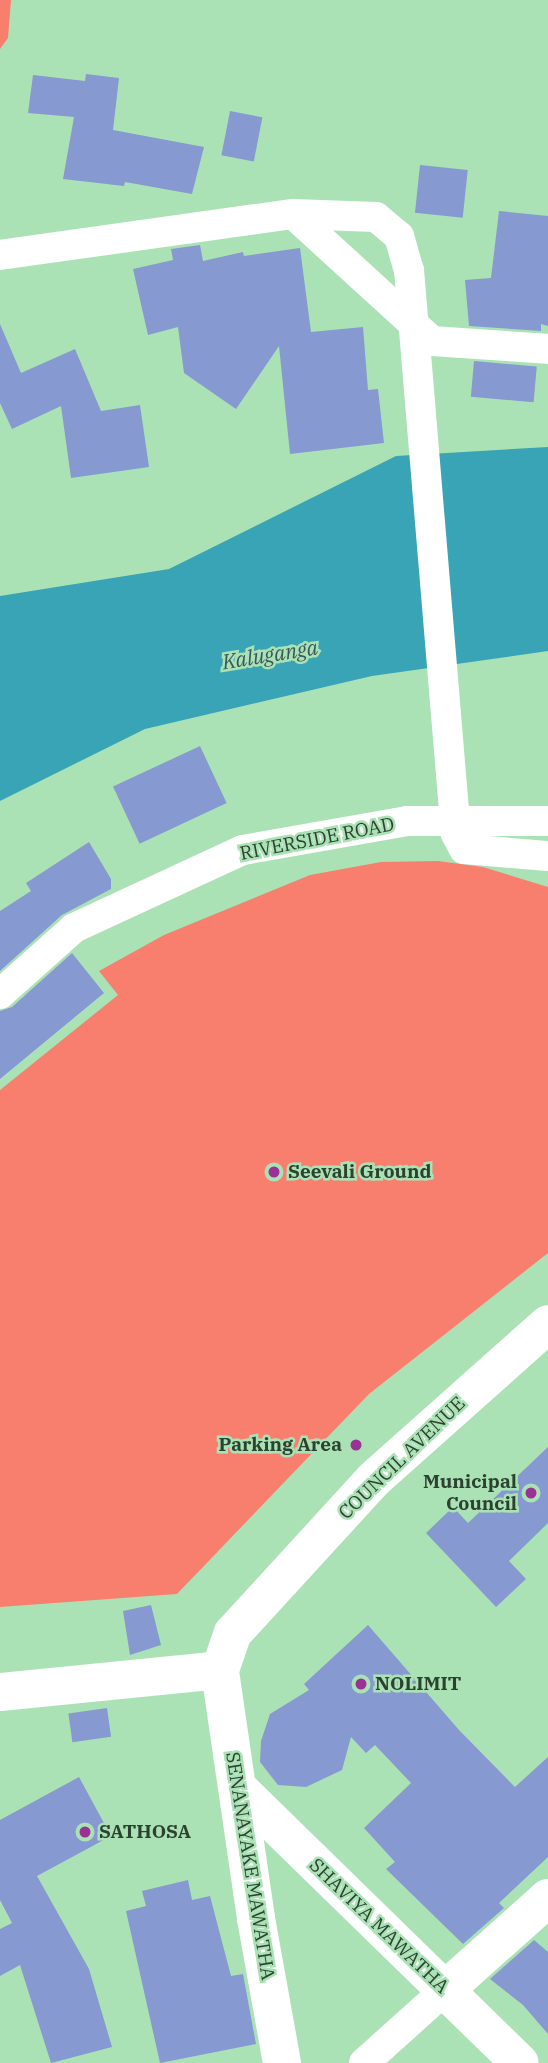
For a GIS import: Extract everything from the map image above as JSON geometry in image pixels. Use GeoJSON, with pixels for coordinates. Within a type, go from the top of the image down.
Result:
{"type":"FeatureCollection","features":[{"type":"Feature","properties":{"kind":"main road","name":"COUNCIL AVENUE"},"geometry":{"type":"LineString","coordinates":[[220,1670],[233,1633],[373,1480],[548,1324]]}},
{"type":"Feature","properties":{"kind":"main road"},"geometry":{"type":"LineString","coordinates":[[0,1692],[220,1670]]}},
{"type":"Feature","properties":{"kind":"main road","name":"SENANAYAKE MAWATHA"},"geometry":{"type":"LineString","coordinates":[[220,1670],[282,2063]]}},
{"type":"Feature","properties":{"kind":"main road","name":"SHAVIYA MAWATHA"},"geometry":{"type":"LineString","coordinates":[[239,1789],[520,2063]]}},
{"type":"Feature","properties":{"kind":"main road"},"geometry":{"type":"LineString","coordinates":[[445,1990],[548,1898]]}},
{"type":"Feature","properties":{"kind":"street"},"geometry":{"type":"LineString","coordinates":[[0,255],[293,214],[376,217],[399,236],[409,270],[456,834],[464,849],[548,856]]}},
{"type":"Feature","properties":{"kind":"street"},"geometry":{"type":"LineString","coordinates":[[293,214],[432,341],[548,349]]}},
{"type":"Feature","properties":{"kind":"street","name":"RIVERSIDE ROAD"},"geometry":{"type":"LineString","coordinates":[[0,994],[74,928],[243,850],[407,821],[548,821]]}},
{"type":"Feature","properties":{"kind":"street"},"geometry":{"type":"LineString","coordinates":[[363,2063],[445,1990]]}},
{"type":"Feature","properties":{"kind":"shaded area"},"geometry":{"type":"Polygon","coordinates":[[[0,0],[11,0],[8,38],[0,49],[0,0]]]}},
{"type":"Feature","properties":{"kind":"shaded area","name":"Seevali Ground"},"geometry":{"type":"Polygon","coordinates":[[[438,861],[483,867],[548,887],[548,1253],[369,1394],[177,1594],[0,1607],[0,1090],[118,995],[99,971],[164,935],[310,875],[381,862],[438,861]]]}},
{"type":"Feature","properties":{"kind":"water","name":"Kaluganga"},"geometry":{"type":"Polygon","coordinates":[[[548,447],[548,651],[372,676],[145,729],[0,801],[0,596],[169,569],[396,456],[548,447]]]}},
{"type":"Feature","properties":{"kind":"building"},"geometry":{"type":"Polygon","coordinates":[[[86,74],[119,78],[113,130],[204,147],[192,194],[125,182],[124,186],[63,179],[74,117],[28,113],[33,75],[85,81],[86,74]]]}},
{"type":"Feature","properties":{"kind":"building"},"geometry":{"type":"Polygon","coordinates":[[[230,111],[262,117],[254,161],[221,155],[230,111]]]}},
{"type":"Feature","properties":{"kind":"building"},"geometry":{"type":"Polygon","coordinates":[[[420,165],[468,170],[463,218],[415,213],[420,165]]]}},
{"type":"Feature","properties":{"kind":"building"},"geometry":{"type":"Polygon","coordinates":[[[499,211],[548,216],[548,326],[541,324],[541,331],[469,326],[465,280],[491,278],[499,211]]]}},
{"type":"Feature","properties":{"kind":"building"},"geometry":{"type":"Polygon","coordinates":[[[200,245],[203,261],[243,252],[244,256],[300,248],[311,332],[363,327],[368,390],[378,389],[384,443],[290,454],[279,346],[236,409],[184,373],[178,327],[148,335],[133,269],[173,260],[171,249],[200,245]]]}},
{"type":"Feature","properties":{"kind":"building"},"geometry":{"type":"Polygon","coordinates":[[[0,324],[21,373],[75,349],[101,411],[140,405],[149,467],[71,478],[61,406],[12,429],[0,403],[0,324]]]}},
{"type":"Feature","properties":{"kind":"building"},"geometry":{"type":"Polygon","coordinates":[[[474,361],[537,366],[534,402],[471,397],[474,361]]]}},
{"type":"Feature","properties":{"kind":"building"},"geometry":{"type":"Polygon","coordinates":[[[200,746],[227,803],[140,844],[113,787],[200,746]]]}},
{"type":"Feature","properties":{"kind":"building"},"geometry":{"type":"Polygon","coordinates":[[[89,842],[111,879],[111,889],[62,915],[0,971],[0,911],[31,891],[26,883],[89,842]]]}},
{"type":"Feature","properties":{"kind":"building"},"geometry":{"type":"Polygon","coordinates":[[[72,953],[104,993],[0,1079],[0,1011],[12,1007],[72,953]]]}},
{"type":"Feature","properties":{"kind":"building"},"geometry":{"type":"Polygon","coordinates":[[[548,1447],[548,1523],[509,1561],[526,1579],[496,1607],[426,1533],[453,1507],[468,1523],[548,1447]]]}},
{"type":"Feature","properties":{"kind":"building"},"geometry":{"type":"Polygon","coordinates":[[[151,1605],[161,1645],[130,1655],[123,1611],[151,1605]]]}},
{"type":"Feature","properties":{"kind":"building"},"geometry":{"type":"Polygon","coordinates":[[[368,1625],[459,1730],[515,1787],[548,1757],[548,1857],[499,1903],[504,1908],[463,1944],[386,1869],[395,1862],[364,1828],[411,1783],[375,1745],[366,1753],[351,1737],[342,1770],[306,1787],[278,1785],[260,1762],[261,1741],[270,1714],[309,1690],[304,1684],[368,1625]]]}},
{"type":"Feature","properties":{"kind":"building"},"geometry":{"type":"Polygon","coordinates":[[[107,1708],[111,1737],[72,1742],[68,1713],[107,1708]]]}},
{"type":"Feature","properties":{"kind":"building"},"geometry":{"type":"Polygon","coordinates":[[[79,1777],[111,1836],[37,1876],[89,1969],[112,2047],[51,2063],[20,1965],[0,1976],[0,1929],[12,1923],[0,1900],[0,1820],[79,1777]]]}},
{"type":"Feature","properties":{"kind":"building"},"geometry":{"type":"Polygon","coordinates":[[[188,1880],[192,1900],[210,1896],[231,1976],[243,1974],[256,2044],[160,2063],[126,1911],[146,1906],[142,1891],[188,1880]]]}},
{"type":"Feature","properties":{"kind":"building"},"geometry":{"type":"Polygon","coordinates":[[[534,1940],[548,1952],[548,2034],[523,2005],[490,1979],[534,1940]]]}},
{"type":"Feature","properties":{"kind":"place","name":"Seevali Ground"},"geometry":{"type":"Point","coordinates":[274,1172]}},
{"type":"Feature","properties":{"kind":"place","name":"Parking Area"},"geometry":{"type":"Point","coordinates":[356,1445]}},
{"type":"Feature","properties":{"kind":"place","name":"Municipal Council"},"geometry":{"type":"Point","coordinates":[531,1493]}},
{"type":"Feature","properties":{"kind":"place","name":"NOLIMIT"},"geometry":{"type":"Point","coordinates":[361,1684]}},
{"type":"Feature","properties":{"kind":"place","name":"SATHOSA"},"geometry":{"type":"Point","coordinates":[85,1832]}}]}
